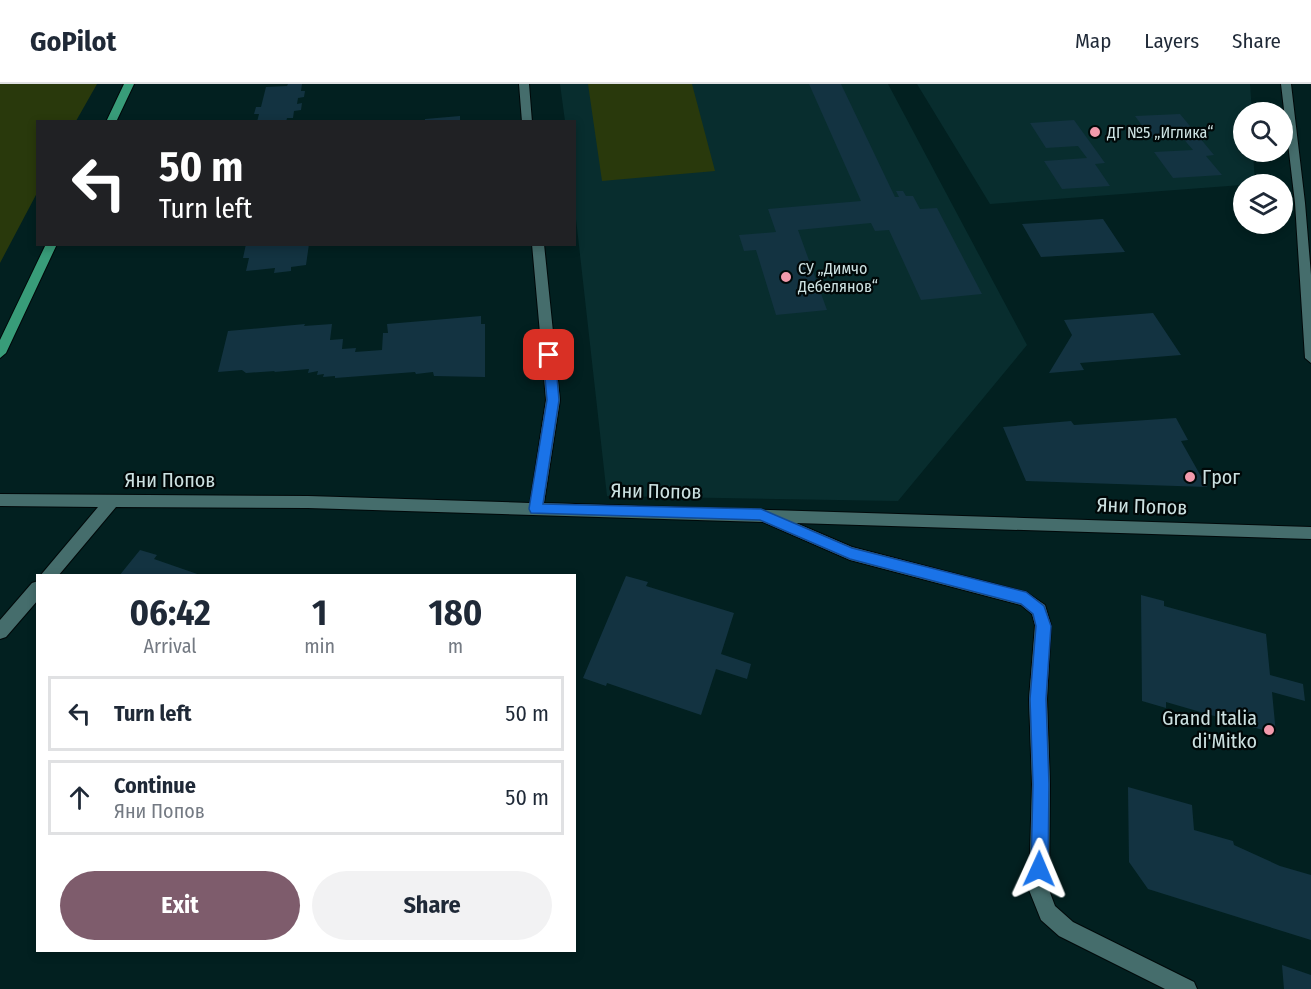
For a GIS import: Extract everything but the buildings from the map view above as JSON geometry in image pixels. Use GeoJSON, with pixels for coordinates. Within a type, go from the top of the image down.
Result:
{"type":"FeatureCollection","features":[{"type":"Feature","properties":{"kind":"main road"},"geometry":{"type":"LineString","coordinates":[[112,120],[129,84]]}},
{"type":"Feature","properties":{"kind":"main road"},"geometry":{"type":"LineString","coordinates":[[0,353],[51,246]]}},
{"type":"Feature","properties":{"kind":"street"},"geometry":{"type":"LineString","coordinates":[[524,84],[527,120]]}},
{"type":"Feature","properties":{"kind":"street"},"geometry":{"type":"LineString","coordinates":[[1286,84],[1297,179],[1311,358]]}},
{"type":"Feature","properties":{"kind":"street"},"geometry":{"type":"LineString","coordinates":[[1297,179],[1311,178]]}},
{"type":"Feature","properties":{"kind":"street"},"geometry":{"type":"LineString","coordinates":[[536,509],[553,400],[538,246]]}},
{"type":"Feature","properties":{"kind":"street","name":"Яни Попов"},"geometry":{"type":"LineString","coordinates":[[0,500],[308,502],[761,514],[1311,533]]}},
{"type":"Feature","properties":{"kind":"street"},"geometry":{"type":"LineString","coordinates":[[50,574],[112,501]]}},
{"type":"Feature","properties":{"kind":"street"},"geometry":{"type":"LineString","coordinates":[[761,514],[850,553],[1026,598],[1039,610],[1043,626],[1038,699],[1041,784],[1039,890],[1048,914],[1066,929],[1187,989]]}},
{"type":"Feature","properties":{"kind":"street"},"geometry":{"type":"LineString","coordinates":[[0,632],[36,590]]}},
{"type":"Feature","properties":{"kind":"shaded area","name":"СУ „Димчо Дебелянов“"},"geometry":{"type":"Polygon","coordinates":[[[560,84],[888,84],[1027,345],[898,501],[607,496],[576,219],[576,120],[565,120],[560,84]]]}},
{"type":"Feature","properties":{"kind":"shaded area","name":"ДГ №5 „Иглика“"},"geometry":{"type":"Polygon","coordinates":[[[917,84],[1250,84],[1251,102],[1233,102],[1233,162],[1254,162],[1254,174],[1233,174],[1233,186],[990,204],[917,84]]]}},
{"type":"Feature","properties":{"kind":"green space"},"geometry":{"type":"Polygon","coordinates":[[[0,84],[97,84],[77,120],[36,120],[36,195],[0,263],[0,84]]]}},
{"type":"Feature","properties":{"kind":"green space"},"geometry":{"type":"Polygon","coordinates":[[[588,84],[692,84],[715,171],[602,181],[588,84]]]}},
{"type":"Feature","properties":{"kind":"place","name":"ДГ №5 „Иглика“"},"geometry":{"type":"Point","coordinates":[1095,132]}},
{"type":"Feature","properties":{"kind":"place","name":"СУ „Димчо Дебелянов“"},"geometry":{"type":"Point","coordinates":[786,277]}},
{"type":"Feature","properties":{"kind":"place","name":"Грог"},"geometry":{"type":"Point","coordinates":[1190,477]}},
{"type":"Feature","properties":{"kind":"place","name":"Grand Italia di'Mitko"},"geometry":{"type":"Point","coordinates":[1269,730]}},
{"type":"Feature","properties":{"kind":"route"},"geometry":{"type":"LineString","coordinates":[[549,355],[553,400],[536,509],[761,514],[850,553],[1026,598],[1039,610],[1043,626],[1038,699],[1041,784],[1039,869]]}}]}
